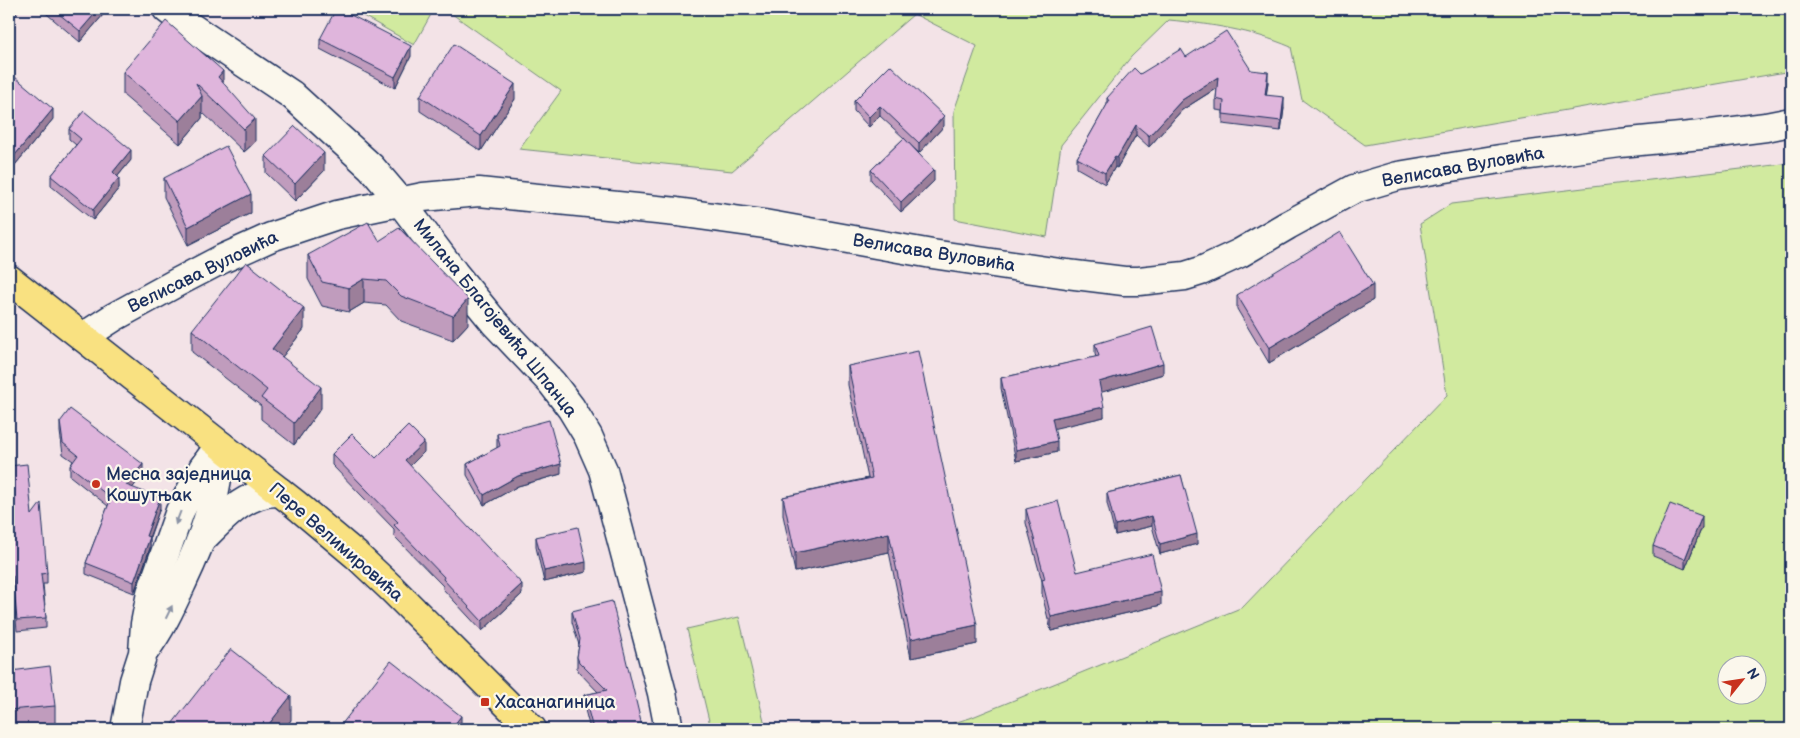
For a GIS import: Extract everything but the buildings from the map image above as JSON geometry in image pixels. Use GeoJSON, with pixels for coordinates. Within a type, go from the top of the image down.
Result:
{"type":"FeatureCollection","features":[{"type":"Feature","properties":{"kind":"main road","name":"Пере Велимировића"},"geometry":{"type":"LineString","coordinates":[[9,278],[280,492],[356,555],[532,729]]}},
{"type":"Feature","properties":{"kind":"street","name":"Милана Благојевића Шпанца"},"geometry":{"type":"LineString","coordinates":[[167,9],[189,26],[292,94],[371,167],[400,201],[454,273],[494,322],[552,382],[571,408],[588,436],[603,470],[662,693],[669,729]]}},
{"type":"Feature","properties":{"kind":"street","name":"Велисава Вуловића"},"geometry":{"type":"LineString","coordinates":[[83,336],[140,302],[248,247],[337,215],[400,201],[451,193],[479,192],[764,224],[932,254],[1067,274],[1139,281],[1185,276],[1201,271],[1240,253],[1354,189],[1398,176],[1500,158],[1712,134],[1791,122]]}},
{"type":"Feature","properties":{"kind":"street"},"geometry":{"type":"LineString","coordinates":[[143,653],[159,631],[202,540],[216,491],[220,445]]}},
{"type":"Feature","properties":{"kind":"street"},"geometry":{"type":"LineString","coordinates":[[125,729],[134,681],[143,653],[145,624],[151,593],[180,511],[204,468],[220,445]]}},
{"type":"Feature","properties":{"kind":"street"},"geometry":{"type":"LineString","coordinates":[[202,540],[226,516],[252,497],[264,492],[280,492]]}},
{"type":"Feature","properties":{"kind":"green space"},"geometry":{"type":"Polygon","coordinates":[[[351,9],[434,9],[414,45],[351,9]]]}},
{"type":"Feature","properties":{"kind":"green space"},"geometry":{"type":"Polygon","coordinates":[[[445,9],[1791,9],[1791,71],[1365,145],[1302,100],[1291,47],[1261,36],[1231,29],[1169,20],[1131,57],[1061,145],[1047,237],[955,219],[954,111],[977,46],[914,14],[732,171],[519,149],[561,91],[445,9]]]}},
{"type":"Feature","properties":{"kind":"green space"},"geometry":{"type":"Polygon","coordinates":[[[1791,163],[1791,729],[933,729],[970,718],[1243,607],[1447,395],[1420,224],[1451,204],[1791,163]]]}},
{"type":"Feature","properties":{"kind":"green space"},"geometry":{"type":"Polygon","coordinates":[[[739,617],[766,729],[711,729],[687,629],[739,617]]]}},
{"type":"Feature","properties":{"kind":"place","name":"Месна заједница Кошутњак"},"geometry":{"type":"Point","coordinates":[96,484]}},
{"type":"Feature","properties":{"kind":"place","name":"Хасанагиница"},"geometry":{"type":"Point","coordinates":[485,702]}}]}
